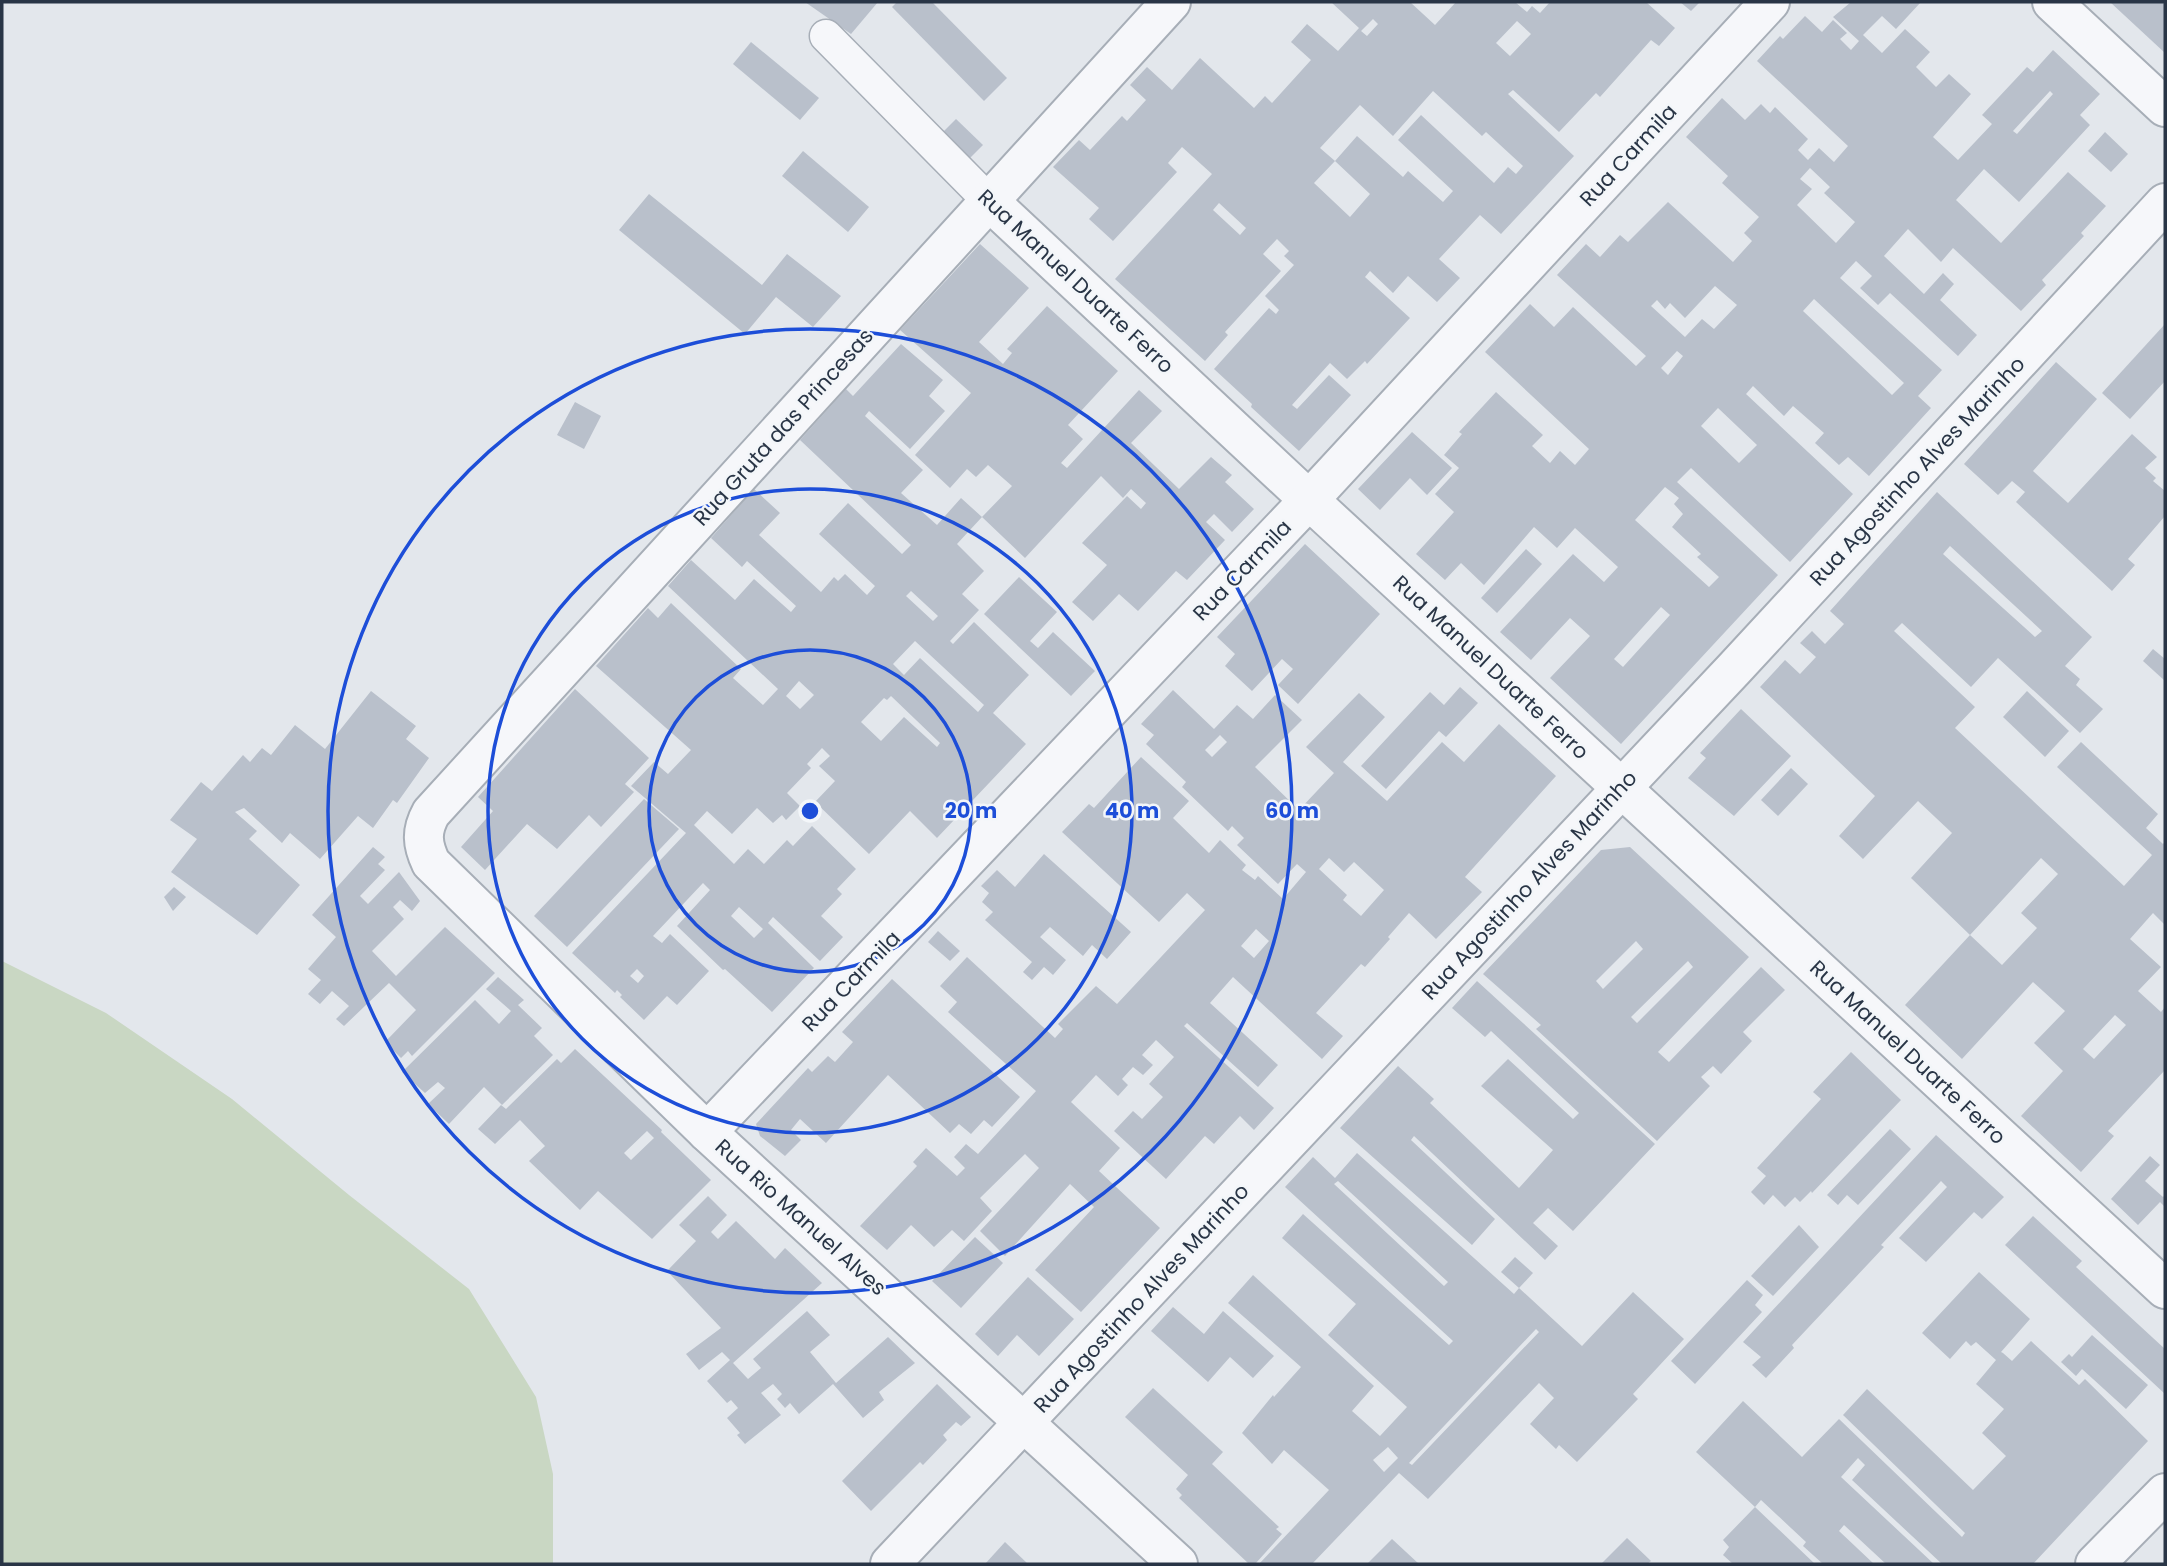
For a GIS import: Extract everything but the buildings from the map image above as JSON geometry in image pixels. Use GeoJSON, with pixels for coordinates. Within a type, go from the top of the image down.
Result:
{"type":"FeatureCollection","features":[{"type":"Feature","properties":{"kind":"street","name":"Rua Gruta das Princesas"},"geometry":{"type":"LineString","coordinates":[[431,863],[424,849],[423,839],[424,826],[431,813],[1171,2]]}},
{"type":"Feature","properties":{"kind":"street","name":"Rua Carmila"},"geometry":{"type":"LineString","coordinates":[[707,1132],[1309,500],[1770,2]]}},
{"type":"Feature","properties":{"kind":"street"},"geometry":{"type":"LineString","coordinates":[[2052,2],[2165,107]]}},
{"type":"Feature","properties":{"kind":"street","name":"Rua Manuel Duarte Ferro"},"geometry":{"type":"LineString","coordinates":[[989,201],[1309,500],[2165,1289]]}},
{"type":"Feature","properties":{"kind":"street","name":"Rua Agostinho Alves Marinho"},"geometry":{"type":"LineString","coordinates":[[890,1564],[1734,669],[2165,203]]}},
{"type":"Feature","properties":{"kind":"street","name":"Rua Rio Manuel Alves"},"geometry":{"type":"LineString","coordinates":[[431,863],[707,1132],[1178,1564]]}},
{"type":"Feature","properties":{"kind":"street"},"geometry":{"type":"LineString","coordinates":[[2095,1564],[2165,1493]]}},
{"type":"Feature","properties":{"kind":"lane","name":"Rua Manuel Duarte Ferro"},"geometry":{"type":"LineString","coordinates":[[826,36],[989,201]]}},
{"type":"Feature","properties":{"kind":"green space"},"geometry":{"type":"Polygon","coordinates":[[[2,961],[106,1013],[232,1099],[469,1289],[536,1397],[553,1474],[553,1564],[2,1564],[2,961]]]}}]}
